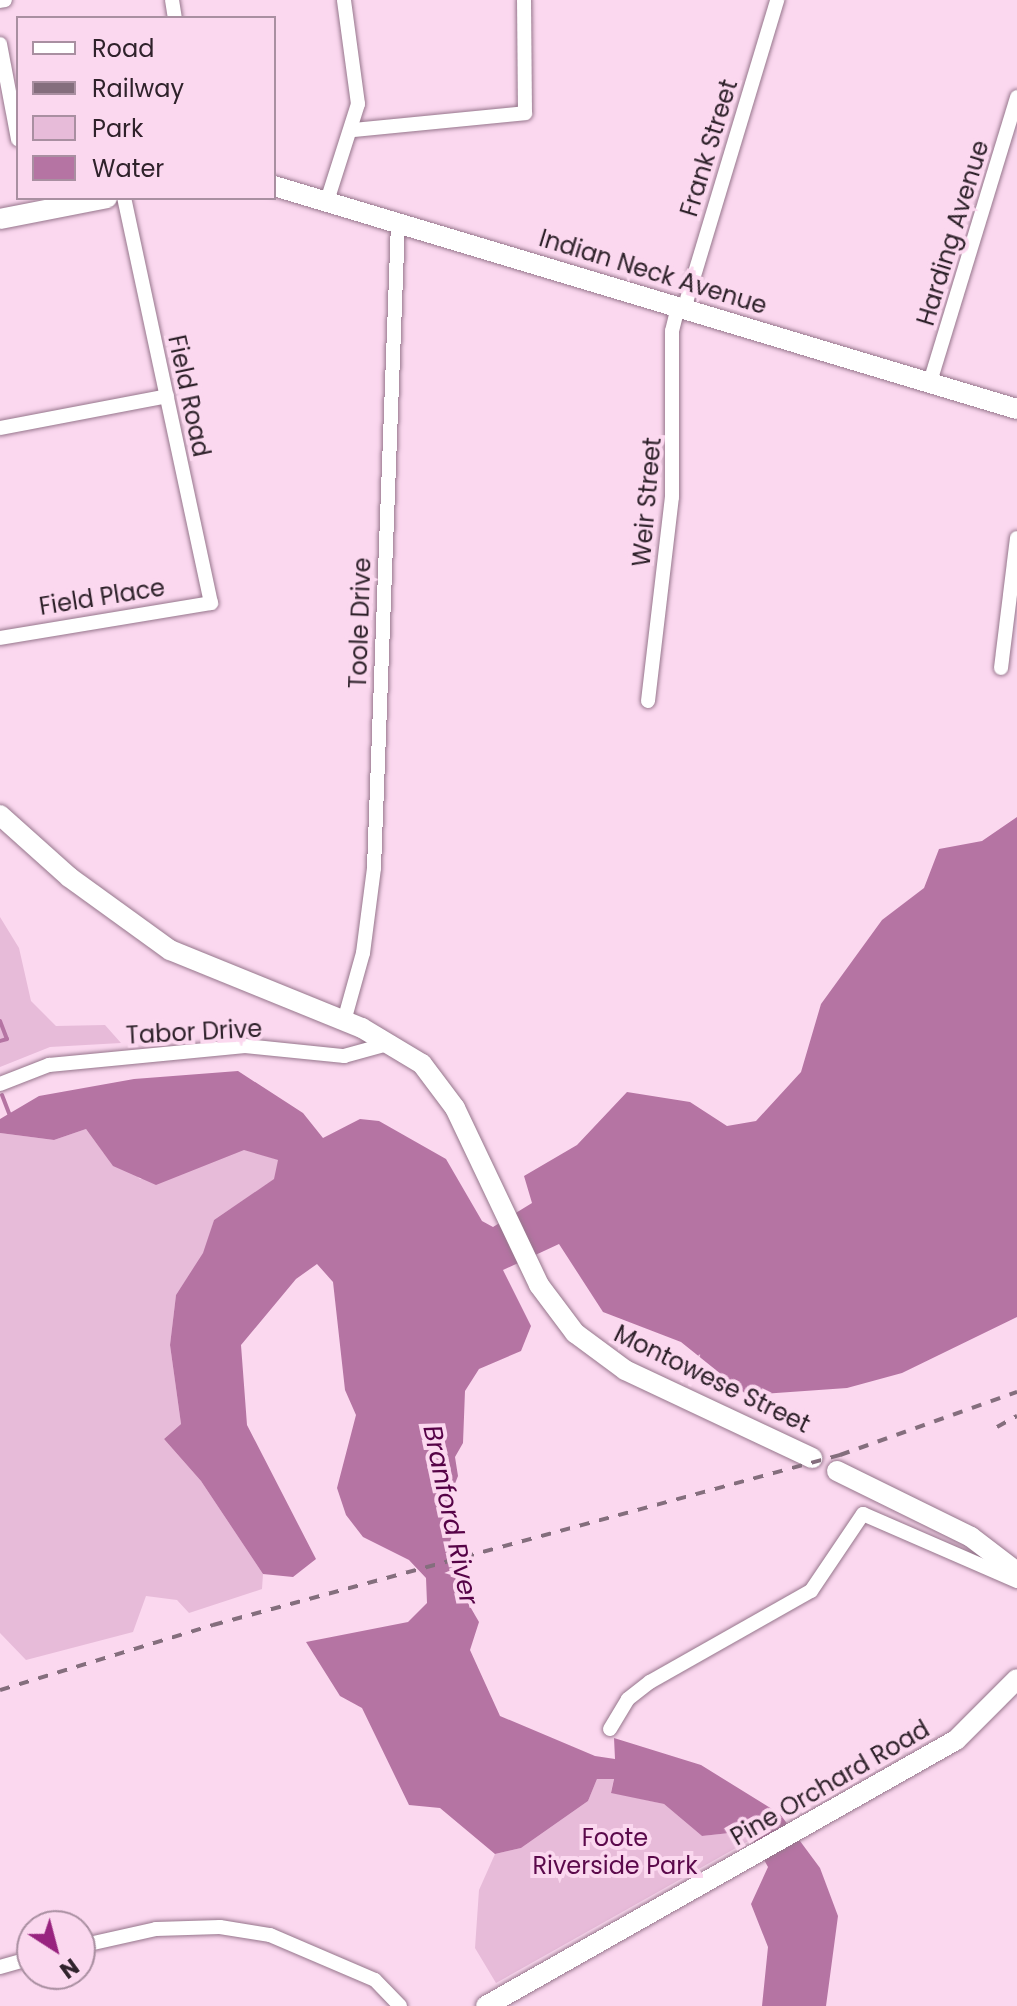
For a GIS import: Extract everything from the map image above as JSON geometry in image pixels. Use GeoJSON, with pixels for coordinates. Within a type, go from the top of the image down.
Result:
{"type":"FeatureCollection","features":[{"type":"Feature","properties":{"kind":"street"},"geometry":{"type":"LineString","coordinates":[[327,201],[353,130],[359,81],[344,0]]}},
{"type":"Feature","properties":{"kind":"street"},"geometry":{"type":"LineString","coordinates":[[353,130],[525,113],[524,0]]}},
{"type":"Feature","properties":{"kind":"street","name":"Frank Street"},"geometry":{"type":"LineString","coordinates":[[681,308],[777,0]]}},
{"type":"Feature","properties":{"kind":"street"},"geometry":{"type":"LineString","coordinates":[[0,44],[16,128]]}},
{"type":"Feature","properties":{"kind":"street","name":"Harding Avenue"},"geometry":{"type":"LineString","coordinates":[[930,382],[1017,97]]}},
{"type":"Feature","properties":{"kind":"street","name":"Indian Neck Avenue"},"geometry":{"type":"LineString","coordinates":[[276,187],[1017,409]]}},
{"type":"Feature","properties":{"kind":"street"},"geometry":{"type":"LineString","coordinates":[[0,219],[31,205],[85,200]]}},
{"type":"Feature","properties":{"kind":"street","name":"Field Road"},"geometry":{"type":"LineString","coordinates":[[124,200],[211,603]]}},
{"type":"Feature","properties":{"kind":"street","name":"Toole Drive"},"geometry":{"type":"LineString","coordinates":[[344,1021],[363,953],[374,868],[398,223]]}},
{"type":"Feature","properties":{"kind":"street","name":"Weir Street"},"geometry":{"type":"LineString","coordinates":[[648,701],[672,497],[672,331],[681,308]]}},
{"type":"Feature","properties":{"kind":"street"},"geometry":{"type":"LineString","coordinates":[[0,428],[167,396]]}},
{"type":"Feature","properties":{"kind":"street"},"geometry":{"type":"LineString","coordinates":[[1001,668],[1017,538]]}},
{"type":"Feature","properties":{"kind":"street","name":"Field Place"},"geometry":{"type":"LineString","coordinates":[[0,638],[211,603]]}},
{"type":"Feature","properties":{"kind":"street","name":"Montowese Street"},"geometry":{"type":"LineString","coordinates":[[0,815],[69,877],[170,950],[344,1021],[391,1043],[422,1064],[446,1092],[530,1266],[575,1333],[609,1361],[812,1458]]}},
{"type":"Feature","properties":{"kind":"street","name":"Tabor Drive"},"geometry":{"type":"LineString","coordinates":[[0,1084],[49,1065],[245,1046],[344,1056],[391,1043]]}},
{"type":"Feature","properties":{"kind":"street"},"geometry":{"type":"LineString","coordinates":[[837,1471],[971,1537],[1017,1572]]}},
{"type":"Feature","properties":{"kind":"street"},"geometry":{"type":"LineString","coordinates":[[610,1729],[628,1699],[650,1682],[811,1591],[863,1514],[1017,1581]]}},
{"type":"Feature","properties":{"kind":"street","name":"Pine Orchard Road"},"geometry":{"type":"LineString","coordinates":[[486,2006],[507,2001],[956,1740],[1017,1679]]}},
{"type":"Feature","properties":{"kind":"street"},"geometry":{"type":"LineString","coordinates":[[96,1942],[156,1929],[220,1927],[270,1935],[375,1980],[400,2006]]}},
{"type":"Feature","properties":{"kind":"green space"},"geometry":{"type":"Polygon","coordinates":[[[0,917],[19,948],[31,1001],[56,1026],[105,1025],[121,1043],[50,1047],[0,1067],[0,917]]]}},
{"type":"Feature","properties":{"kind":"green space"},"geometry":{"type":"Polygon","coordinates":[[[86,1129],[113,1165],[131,1170],[140,1179],[244,1149],[279,1160],[275,1179],[214,1220],[204,1253],[176,1295],[170,1345],[181,1424],[164,1439],[201,1481],[263,1574],[262,1589],[189,1613],[177,1600],[146,1596],[133,1632],[26,1660],[0,1633],[0,1133],[54,1140],[86,1129]]]}},
{"type":"Feature","properties":{"kind":"green space","name":"Foote Riverside Park"},"geometry":{"type":"Polygon","coordinates":[[[614,1778],[611,1792],[664,1804],[702,1836],[748,1831],[752,1839],[496,1983],[475,1948],[479,1890],[495,1854],[521,1848],[588,1801],[597,1779],[614,1778]]]}},
{"type":"Feature","properties":{"kind":"water","name":"Branford River"},"geometry":{"type":"Polygon","coordinates":[[[1017,817],[1017,1317],[902,1373],[847,1388],[747,1395],[681,1342],[603,1312],[559,1244],[503,1270],[531,1326],[521,1351],[479,1369],[465,1391],[463,1443],[455,1457],[458,1476],[450,1496],[459,1517],[448,1547],[457,1584],[479,1622],[470,1650],[500,1716],[595,1756],[615,1759],[614,1738],[701,1765],[780,1814],[820,1868],[838,1916],[826,2006],[762,2006],[768,1947],[751,1904],[768,1867],[748,1831],[702,1836],[664,1804],[611,1793],[614,1779],[597,1779],[588,1801],[521,1848],[495,1854],[440,1808],[409,1805],[362,1708],[340,1696],[306,1642],[408,1622],[427,1603],[426,1578],[409,1560],[363,1537],[346,1515],[337,1488],[356,1415],[345,1390],[333,1282],[317,1264],[296,1279],[241,1345],[247,1425],[316,1559],[293,1577],[263,1574],[201,1481],[164,1439],[181,1424],[170,1345],[176,1295],[203,1253],[214,1220],[274,1179],[278,1160],[244,1150],[156,1185],[113,1166],[86,1129],[54,1140],[0,1133],[0,1119],[39,1096],[134,1079],[238,1071],[303,1113],[323,1138],[360,1119],[379,1121],[446,1159],[482,1221],[493,1227],[532,1203],[524,1176],[577,1145],[627,1092],[690,1102],[727,1126],[756,1121],[801,1072],[821,1004],[882,920],[924,888],[939,849],[982,841],[1017,817]]]}},
{"type":"Feature","properties":{"kind":"waterway"},"geometry":{"type":"LineString","coordinates":[[0,1021],[7,1039],[0,1041]]}},
{"type":"Feature","properties":{"kind":"waterway"},"geometry":{"type":"LineString","coordinates":[[2,1095],[10,1116]]}},
{"type":"Feature","properties":{"kind":"railway"},"geometry":{"type":"LineString","coordinates":[[0,1690],[213,1625],[840,1455],[1017,1392]]}},
{"type":"Feature","properties":{"kind":"railway"},"geometry":{"type":"LineString","coordinates":[[997,1427],[1017,1416]]}}]}
